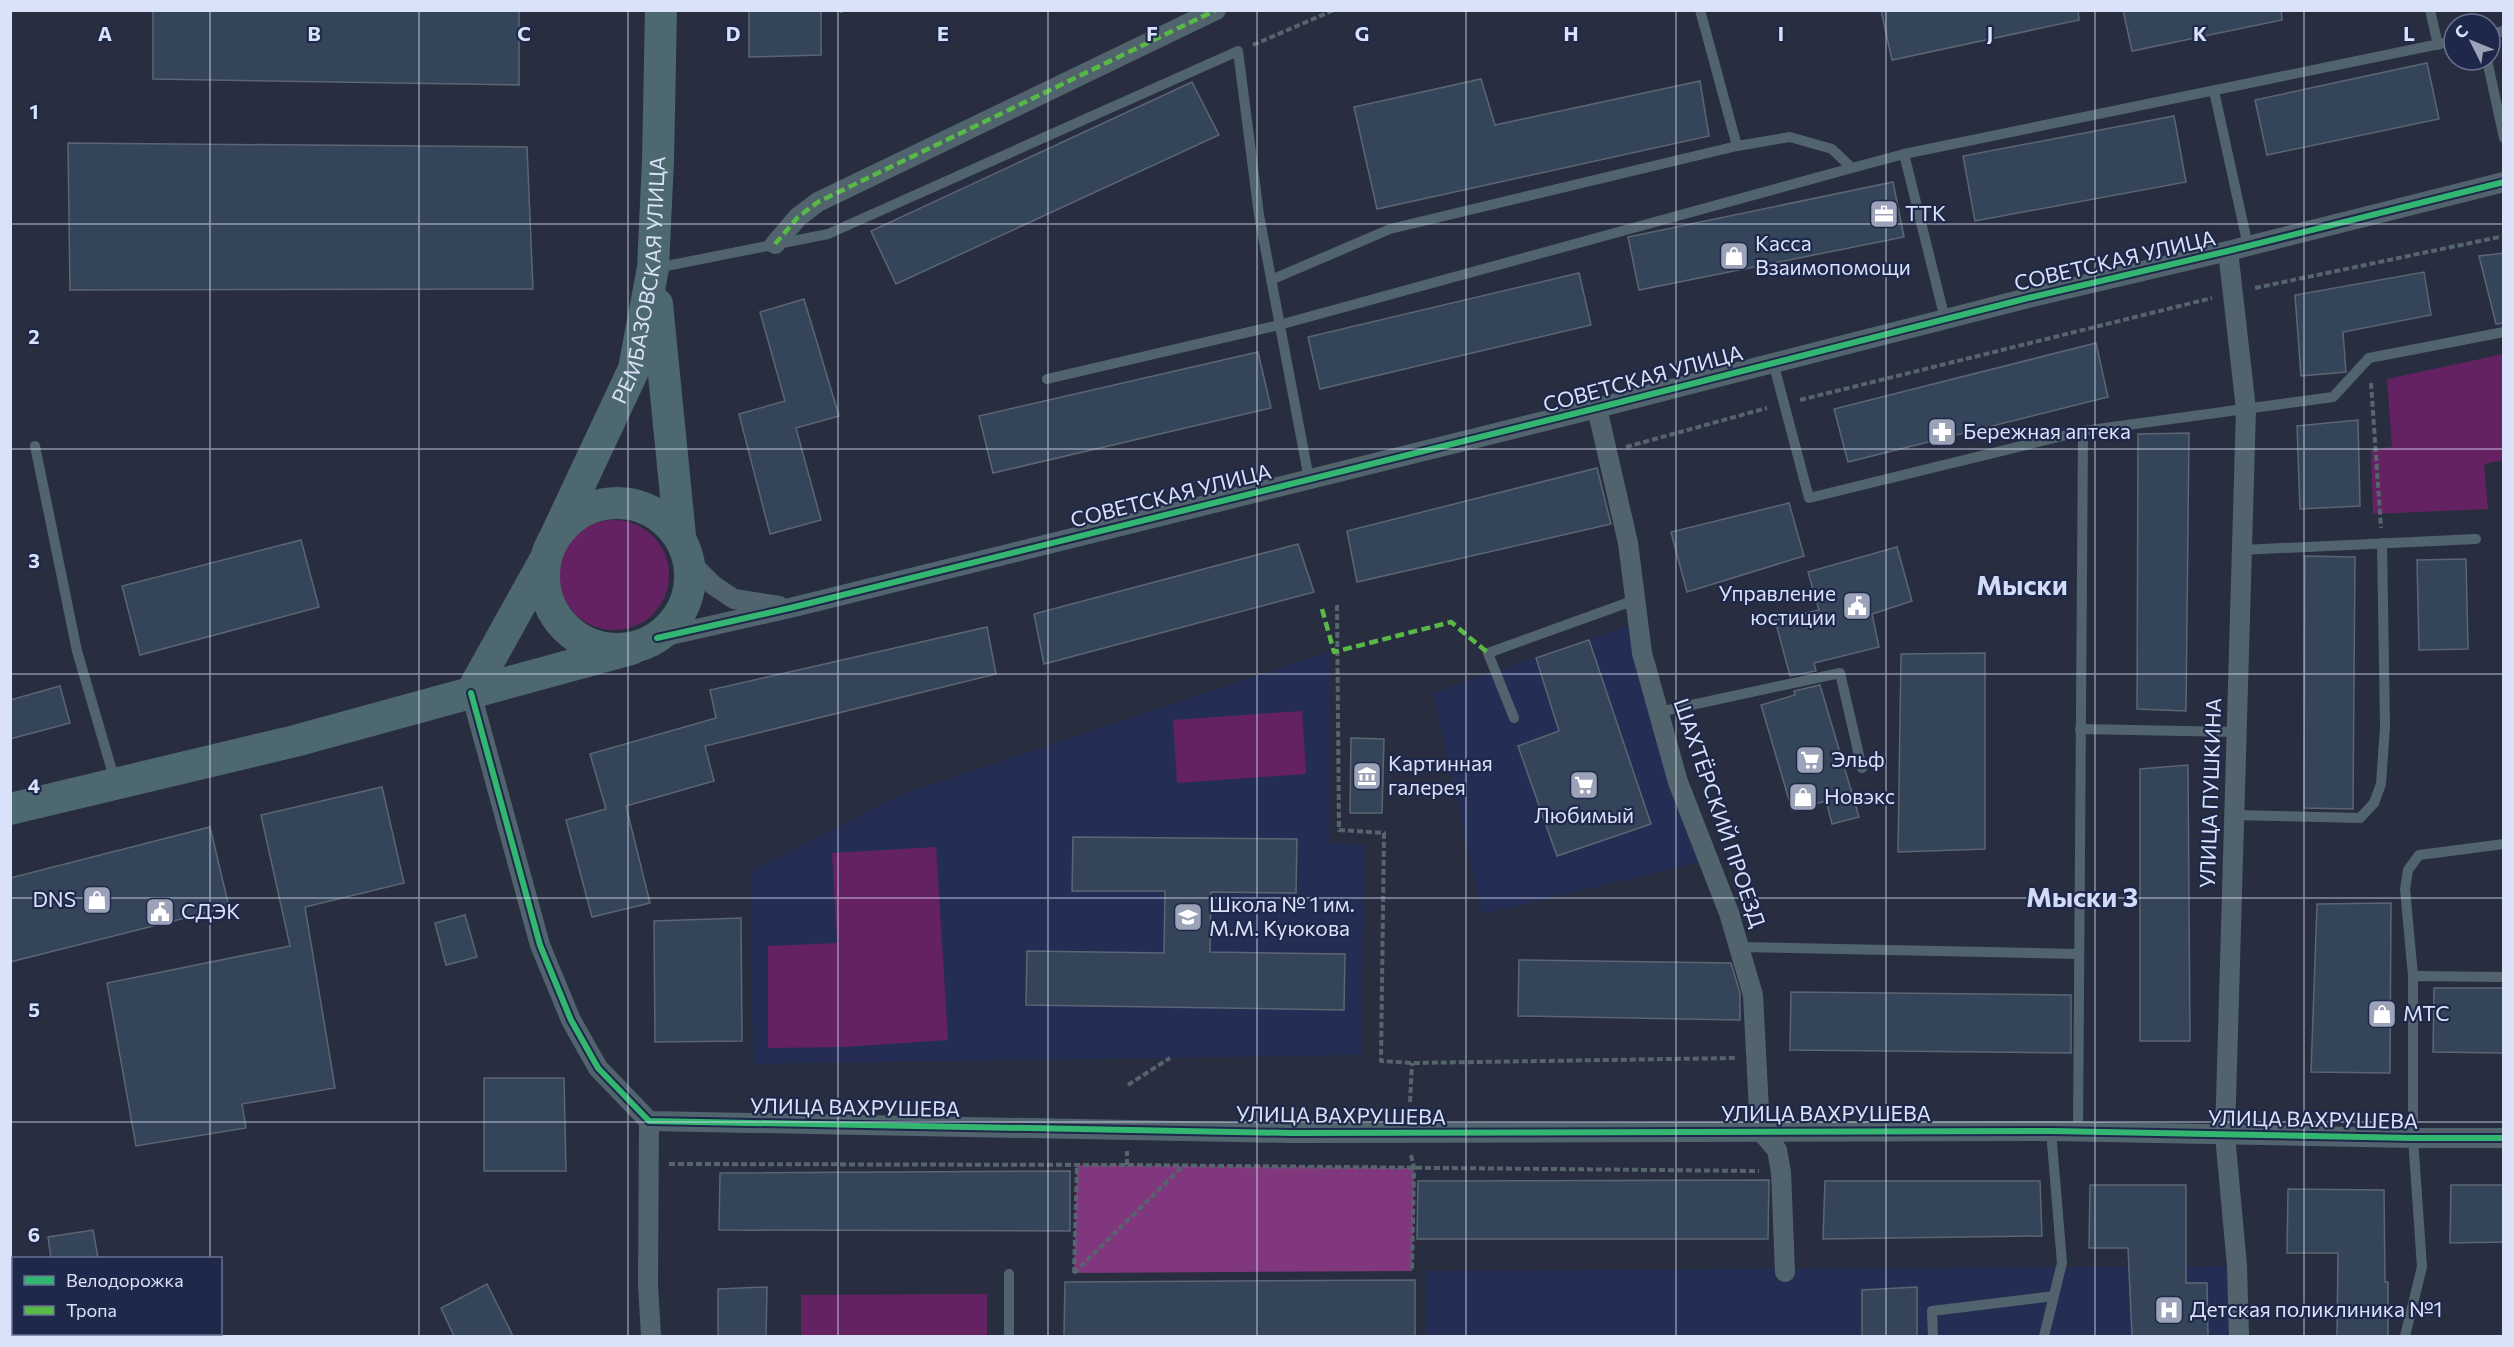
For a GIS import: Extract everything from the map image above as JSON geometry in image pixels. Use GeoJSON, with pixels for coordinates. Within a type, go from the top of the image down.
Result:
{"type":"FeatureCollection","features":[{"type":"Feature","properties":{"kind":"main road","name":"РЕМБАЗОВСКАЯ УЛИЦА"},"geometry":{"type":"LineString","coordinates":[[471,693],[551,547],[634,369],[653,268],[661,10]]}},
{"type":"Feature","properties":{"kind":"main road"},"geometry":{"type":"LineString","coordinates":[[10,809],[295,741],[471,693],[644,643],[678,618],[690,591],[653,268]]}},
{"type":"Feature","properties":{"kind":"main road"},"geometry":{"type":"LineString","coordinates":[[644,643],[602,648],[575,636],[555,616],[545,589],[551,547],[578,513],[604,503],[633,503],[660,515],[685,549]]}},
{"type":"Feature","properties":{"kind":"street"},"geometry":{"type":"LineString","coordinates":[[775,244],[798,217],[818,202],[1216,10]]}},
{"type":"Feature","properties":{"kind":"street","name":"СОВЕТСКАЯ УЛИЦА"},"geometry":{"type":"LineString","coordinates":[[644,643],[2504,182]]}},
{"type":"Feature","properties":{"kind":"street","name":"УЛИЦА ПУШКИНА"},"geometry":{"type":"LineString","coordinates":[[2228,251],[2246,409],[2225,1135],[2237,1266],[2239,1336]]}},
{"type":"Feature","properties":{"kind":"street","name":"ШАХТЁРСКИЙ ПРОЕЗД"},"geometry":{"type":"LineString","coordinates":[[1597,408],[1628,543],[1642,653],[1678,782],[1730,913],[1753,995],[1760,1130]]}},
{"type":"Feature","properties":{"kind":"street"},"geometry":{"type":"LineString","coordinates":[[685,549],[713,585],[734,599],[790,608]]}},
{"type":"Feature","properties":{"kind":"street"},"geometry":{"type":"LineString","coordinates":[[471,693],[540,945],[571,1020],[598,1068],[628,1102],[649,1121],[648,1285],[651,1336]]}},
{"type":"Feature","properties":{"kind":"street","name":"УЛИЦА ВАХРУШЕВА"},"geometry":{"type":"LineString","coordinates":[[649,1121],[1407,1133],[1760,1130],[2051,1131],[2504,1138]]}},
{"type":"Feature","properties":{"kind":"street"},"geometry":{"type":"LineString","coordinates":[[1760,1130],[1777,1150],[1781,1172],[1785,1272]]}},
{"type":"Feature","properties":{"kind":"lane"},"geometry":{"type":"LineString","coordinates":[[1700,10],[1737,146]]}},
{"type":"Feature","properties":{"kind":"lane"},"geometry":{"type":"LineString","coordinates":[[2430,10],[2438,45]]}},
{"type":"Feature","properties":{"kind":"lane"},"geometry":{"type":"LineString","coordinates":[[1047,379],[1279,325],[1904,154],[2442,44]]}},
{"type":"Feature","properties":{"kind":"lane"},"geometry":{"type":"LineString","coordinates":[[653,268],[828,234],[1238,51],[1259,214],[1309,479]]}},
{"type":"Feature","properties":{"kind":"lane"},"geometry":{"type":"LineString","coordinates":[[2490,72],[2504,138]]}},
{"type":"Feature","properties":{"kind":"lane"},"geometry":{"type":"LineString","coordinates":[[2214,91],[2248,246]]}},
{"type":"Feature","properties":{"kind":"lane"},"geometry":{"type":"LineString","coordinates":[[1271,280],[1390,229],[1737,146],[1791,137],[1832,149],[1852,168]]}},
{"type":"Feature","properties":{"kind":"lane"},"geometry":{"type":"LineString","coordinates":[[1904,154],[1945,319]]}},
{"type":"Feature","properties":{"kind":"lane"},"geometry":{"type":"LineString","coordinates":[[1773,362],[1809,498],[2083,431],[2333,397],[2370,358],[2504,332]]}},
{"type":"Feature","properties":{"kind":"lane"},"geometry":{"type":"LineString","coordinates":[[2078,1132],[2083,431]]}},
{"type":"Feature","properties":{"kind":"lane"},"geometry":{"type":"LineString","coordinates":[[35,446],[77,651],[116,783]]}},
{"type":"Feature","properties":{"kind":"lane"},"geometry":{"type":"LineString","coordinates":[[2242,550],[2476,539]]}},
{"type":"Feature","properties":{"kind":"lane"},"geometry":{"type":"LineString","coordinates":[[2234,815],[2360,818],[2374,803],[2381,784],[2385,727],[2382,543]]}},
{"type":"Feature","properties":{"kind":"lane"},"geometry":{"type":"LineString","coordinates":[[1514,718],[1488,653],[1635,600]]}},
{"type":"Feature","properties":{"kind":"lane"},"geometry":{"type":"LineString","coordinates":[[1659,712],[1840,673],[1862,768]]}},
{"type":"Feature","properties":{"kind":"lane"},"geometry":{"type":"LineString","coordinates":[[2080,729],[2236,732]]}},
{"type":"Feature","properties":{"kind":"lane"},"geometry":{"type":"LineString","coordinates":[[2405,1336],[2422,1268],[2413,1138],[2413,976],[2405,889],[2408,870],[2419,855],[2504,844]]}},
{"type":"Feature","properties":{"kind":"lane"},"geometry":{"type":"LineString","coordinates":[[1739,947],[2079,954]]}},
{"type":"Feature","properties":{"kind":"lane"},"geometry":{"type":"LineString","coordinates":[[2413,976],[2504,977]]}},
{"type":"Feature","properties":{"kind":"lane"},"geometry":{"type":"LineString","coordinates":[[2044,1336],[2062,1263],[2051,1131]]}},
{"type":"Feature","properties":{"kind":"lane"},"geometry":{"type":"LineString","coordinates":[[1009,1274],[1010,1336]]}},
{"type":"Feature","properties":{"kind":"lane"},"geometry":{"type":"LineString","coordinates":[[1933,1336],[1932,1311],[2054,1296]]}},
{"type":"Feature","properties":{"kind":"path"},"geometry":{"type":"LineString","coordinates":[[1238,51],[1334,10]]}},
{"type":"Feature","properties":{"kind":"path"},"geometry":{"type":"LineString","coordinates":[[1607,452],[1784,404],[2233,293],[2504,236]]}},
{"type":"Feature","properties":{"kind":"path"},"geometry":{"type":"LineString","coordinates":[[2370,358],[2382,543]]}},
{"type":"Feature","properties":{"kind":"path"},"geometry":{"type":"LineString","coordinates":[[1337,604],[1339,830],[1384,832],[1381,1061],[1412,1063],[1756,1058]]}},
{"type":"Feature","properties":{"kind":"path"},"geometry":{"type":"LineString","coordinates":[[1128,1085],[1170,1058]]}},
{"type":"Feature","properties":{"kind":"path"},"geometry":{"type":"LineString","coordinates":[[1410,1102],[1412,1063]]}},
{"type":"Feature","properties":{"kind":"path"},"geometry":{"type":"LineString","coordinates":[[1407,1133],[1414,1168],[1412,1271]]}},
{"type":"Feature","properties":{"kind":"path"},"geometry":{"type":"LineString","coordinates":[[648,1164],[1077,1165],[1781,1172]]}},
{"type":"Feature","properties":{"kind":"path"},"geometry":{"type":"LineString","coordinates":[[1077,1165],[1074,1273],[1183,1166]]}},
{"type":"Feature","properties":{"kind":"shaded area"},"geometry":{"type":"Polygon","coordinates":[[[2503,354],[2503,460],[2484,464],[2488,509],[2373,514],[2371,450],[2392,447],[2387,379],[2503,354]]]}},
{"type":"Feature","properties":{"kind":"shaded area"},"geometry":{"type":"Polygon","coordinates":[[[614,520],[635,524],[653,536],[665,554],[669,575],[665,596],[653,614],[635,626],[614,630],[593,626],[575,614],[563,596],[559,575],[563,554],[575,536],[593,524],[614,520]]]}},
{"type":"Feature","properties":{"kind":"shaded area"},"geometry":{"type":"Polygon","coordinates":[[[1638,623],[1709,860],[1482,914],[1433,693],[1638,623]]]}},
{"type":"Feature","properties":{"kind":"shaded area"},"geometry":{"type":"Polygon","coordinates":[[[1329,652],[1329,843],[1364,845],[1361,1055],[753,1064],[751,872],[896,797],[1329,652]]]}},
{"type":"Feature","properties":{"kind":"shaded area"},"geometry":{"type":"Polygon","coordinates":[[[1302,711],[1306,774],[1177,783],[1173,720],[1302,711]]]}},
{"type":"Feature","properties":{"kind":"shaded area"},"geometry":{"type":"Polygon","coordinates":[[[936,847],[948,1040],[844,1047],[768,1048],[768,946],[837,943],[832,853],[936,847]]]}},
{"type":"Feature","properties":{"kind":"shaded area"},"geometry":{"type":"Polygon","coordinates":[[[1077,1165],[1414,1168],[1412,1271],[1074,1273],[1077,1165]]]}},
{"type":"Feature","properties":{"kind":"shaded area"},"geometry":{"type":"Polygon","coordinates":[[[2237,1266],[2239,1336],[1426,1336],[1426,1271],[2237,1266]]]}},
{"type":"Feature","properties":{"kind":"shaded area"},"geometry":{"type":"Polygon","coordinates":[[[987,1294],[987,1336],[801,1336],[801,1295],[987,1294]]]}},
{"type":"Feature","properties":{"kind":"building"},"geometry":{"type":"Polygon","coordinates":[[[153,10],[519,10],[519,85],[153,79],[153,10]]]}},
{"type":"Feature","properties":{"kind":"building"},"geometry":{"type":"Polygon","coordinates":[[[749,10],[821,10],[821,55],[749,57],[749,10]]]}},
{"type":"Feature","properties":{"kind":"building"},"geometry":{"type":"Polygon","coordinates":[[[1881,10],[2078,10],[2079,20],[1892,60],[1881,10]]]}},
{"type":"Feature","properties":{"kind":"building"},"geometry":{"type":"Polygon","coordinates":[[[2123,10],[2281,10],[2282,20],[2132,51],[2123,10]]]}},
{"type":"Feature","properties":{"kind":"building"},"geometry":{"type":"Polygon","coordinates":[[[2427,63],[2439,119],[2267,155],[2255,100],[2427,63]]]}},
{"type":"Feature","properties":{"kind":"building"},"geometry":{"type":"Polygon","coordinates":[[[1481,79],[1495,125],[1700,81],[1709,136],[1377,209],[1354,107],[1481,79]]]}},
{"type":"Feature","properties":{"kind":"building"},"geometry":{"type":"Polygon","coordinates":[[[1192,82],[1219,135],[896,284],[871,231],[1192,82]]]}},
{"type":"Feature","properties":{"kind":"building"},"geometry":{"type":"Polygon","coordinates":[[[2174,116],[2186,182],[1975,221],[1963,156],[2174,116]]]}},
{"type":"Feature","properties":{"kind":"building"},"geometry":{"type":"Polygon","coordinates":[[[68,143],[527,147],[533,289],[70,290],[68,143]]]}},
{"type":"Feature","properties":{"kind":"building"},"geometry":{"type":"Polygon","coordinates":[[[1893,182],[1904,237],[1639,290],[1628,237],[1893,182]]]}},
{"type":"Feature","properties":{"kind":"building"},"geometry":{"type":"Polygon","coordinates":[[[2504,253],[2504,323],[2496,324],[2479,256],[2504,253]]]}},
{"type":"Feature","properties":{"kind":"building"},"geometry":{"type":"Polygon","coordinates":[[[2424,272],[2431,315],[2343,332],[2346,372],[2301,376],[2295,295],[2424,272]]]}},
{"type":"Feature","properties":{"kind":"building"},"geometry":{"type":"Polygon","coordinates":[[[1579,273],[1591,325],[1320,389],[1308,337],[1579,273]]]}},
{"type":"Feature","properties":{"kind":"building"},"geometry":{"type":"Polygon","coordinates":[[[804,299],[839,416],[796,428],[821,520],[770,534],[739,414],[785,401],[760,312],[804,299]]]}},
{"type":"Feature","properties":{"kind":"building"},"geometry":{"type":"Polygon","coordinates":[[[2096,343],[2108,397],[1848,462],[1834,409],[2096,343]]]}},
{"type":"Feature","properties":{"kind":"building"},"geometry":{"type":"Polygon","coordinates":[[[1258,352],[1271,408],[993,473],[979,416],[1258,352]]]}},
{"type":"Feature","properties":{"kind":"building"},"geometry":{"type":"Polygon","coordinates":[[[2358,420],[2360,506],[2300,509],[2297,426],[2358,420]]]}},
{"type":"Feature","properties":{"kind":"building"},"geometry":{"type":"Polygon","coordinates":[[[2189,433],[2186,711],[2137,709],[2138,434],[2189,433]]]}},
{"type":"Feature","properties":{"kind":"building"},"geometry":{"type":"Polygon","coordinates":[[[1597,468],[1611,524],[1357,582],[1347,531],[1597,468]]]}},
{"type":"Feature","properties":{"kind":"building"},"geometry":{"type":"Polygon","coordinates":[[[1789,503],[1804,556],[1687,592],[1671,532],[1789,503]]]}},
{"type":"Feature","properties":{"kind":"building"},"geometry":{"type":"Polygon","coordinates":[[[301,540],[319,607],[140,655],[122,586],[301,540]]]}},
{"type":"Feature","properties":{"kind":"building"},"geometry":{"type":"Polygon","coordinates":[[[1298,544],[1314,592],[1044,664],[1034,614],[1298,544]]]}},
{"type":"Feature","properties":{"kind":"building","name":"Управление юстиции"},"geometry":{"type":"Polygon","coordinates":[[[1897,547],[1912,601],[1872,614],[1879,647],[1814,663],[1816,671],[1790,676],[1775,620],[1819,610],[1808,572],[1897,547]]]}},
{"type":"Feature","properties":{"kind":"building"},"geometry":{"type":"Polygon","coordinates":[[[2305,556],[2355,557],[2353,809],[2304,808],[2305,556]]]}},
{"type":"Feature","properties":{"kind":"building"},"geometry":{"type":"Polygon","coordinates":[[[2466,559],[2468,649],[2419,650],[2417,560],[2466,559]]]}},
{"type":"Feature","properties":{"kind":"building"},"geometry":{"type":"Polygon","coordinates":[[[987,627],[996,674],[705,746],[714,781],[626,806],[650,903],[592,917],[566,820],[606,809],[590,754],[716,718],[710,690],[987,627]]]}},
{"type":"Feature","properties":{"kind":"building","name":"Любимый"},"geometry":{"type":"Polygon","coordinates":[[[1589,640],[1651,824],[1557,856],[1518,746],[1559,731],[1536,658],[1589,640]]]}},
{"type":"Feature","properties":{"kind":"building"},"geometry":{"type":"Polygon","coordinates":[[[1985,653],[1985,849],[1898,852],[1901,654],[1985,653]]]}},
{"type":"Feature","properties":{"kind":"building","name":"Эльф"},"geometry":{"type":"Polygon","coordinates":[[[1820,685],[1859,817],[1832,824],[1826,801],[1792,810],[1761,705],[1795,695],[1794,691],[1820,685]]]}},
{"type":"Feature","properties":{"kind":"building"},"geometry":{"type":"Polygon","coordinates":[[[60,686],[70,723],[10,739],[10,700],[60,686]]]}},
{"type":"Feature","properties":{"kind":"building","name":"Картинная галерея"},"geometry":{"type":"Polygon","coordinates":[[[1351,738],[1384,739],[1382,813],[1350,813],[1351,738]]]}},
{"type":"Feature","properties":{"kind":"building"},"geometry":{"type":"Polygon","coordinates":[[[2188,765],[2190,1041],[2140,1041],[2140,769],[2188,765]]]}},
{"type":"Feature","properties":{"kind":"building"},"geometry":{"type":"Polygon","coordinates":[[[382,787],[404,883],[305,907],[335,1088],[242,1104],[246,1128],[136,1146],[107,983],[290,946],[261,815],[382,787]]]}},
{"type":"Feature","properties":{"kind":"building"},"geometry":{"type":"Polygon","coordinates":[[[210,827],[229,907],[10,962],[10,878],[210,827]]]}},
{"type":"Feature","properties":{"kind":"building","name":"Школа № 1 им. М.М. Куюкова"},"geometry":{"type":"Polygon","coordinates":[[[1073,837],[1297,839],[1296,893],[1211,892],[1210,952],[1345,954],[1344,1010],[1026,1005],[1027,951],[1164,953],[1165,891],[1072,891],[1073,837]]]}},
{"type":"Feature","properties":{"kind":"building"},"geometry":{"type":"Polygon","coordinates":[[[2391,903],[2390,1073],[2311,1072],[2317,904],[2391,903]]]}},
{"type":"Feature","properties":{"kind":"building"},"geometry":{"type":"Polygon","coordinates":[[[465,915],[477,957],[446,965],[435,923],[465,915]]]}},
{"type":"Feature","properties":{"kind":"building"},"geometry":{"type":"Polygon","coordinates":[[[741,918],[742,1041],[655,1042],[654,921],[741,918]]]}},
{"type":"Feature","properties":{"kind":"building"},"geometry":{"type":"Polygon","coordinates":[[[1519,960],[1731,963],[1740,993],[1740,1020],[1518,1016],[1519,960]]]}},
{"type":"Feature","properties":{"kind":"building"},"geometry":{"type":"Polygon","coordinates":[[[2434,988],[2504,988],[2504,1053],[2433,1052],[2434,988]]]}},
{"type":"Feature","properties":{"kind":"building"},"geometry":{"type":"Polygon","coordinates":[[[1791,992],[2071,995],[2071,1053],[1790,1050],[1791,992]]]}},
{"type":"Feature","properties":{"kind":"building"},"geometry":{"type":"Polygon","coordinates":[[[484,1078],[564,1078],[566,1171],[484,1171],[484,1078]]]}},
{"type":"Feature","properties":{"kind":"building"},"geometry":{"type":"Polygon","coordinates":[[[1070,1171],[1070,1231],[719,1230],[720,1173],[1070,1171]]]}},
{"type":"Feature","properties":{"kind":"building"},"geometry":{"type":"Polygon","coordinates":[[[1769,1180],[1768,1239],[1417,1239],[1418,1181],[1769,1180]]]}},
{"type":"Feature","properties":{"kind":"building"},"geometry":{"type":"Polygon","coordinates":[[[1825,1181],[2040,1181],[2042,1236],[1823,1239],[1825,1181]]]}},
{"type":"Feature","properties":{"kind":"building"},"geometry":{"type":"Polygon","coordinates":[[[2090,1185],[2186,1185],[2186,1283],[2207,1283],[2208,1336],[2132,1336],[2128,1248],[2089,1248],[2090,1185]]]}},
{"type":"Feature","properties":{"kind":"building"},"geometry":{"type":"Polygon","coordinates":[[[2451,1185],[2504,1185],[2504,1242],[2450,1243],[2451,1185]]]}},
{"type":"Feature","properties":{"kind":"building"},"geometry":{"type":"Polygon","coordinates":[[[2288,1189],[2384,1190],[2388,1336],[2337,1336],[2338,1253],[2287,1253],[2288,1189]]]}},
{"type":"Feature","properties":{"kind":"building"},"geometry":{"type":"Polygon","coordinates":[[[93,1230],[98,1257],[51,1257],[48,1237],[93,1230]]]}},
{"type":"Feature","properties":{"kind":"building"},"geometry":{"type":"Polygon","coordinates":[[[1415,1280],[1415,1336],[1064,1336],[1065,1282],[1415,1280]]]}},
{"type":"Feature","properties":{"kind":"building"},"geometry":{"type":"Polygon","coordinates":[[[487,1284],[513,1336],[454,1336],[441,1308],[487,1284]]]}},
{"type":"Feature","properties":{"kind":"building"},"geometry":{"type":"Polygon","coordinates":[[[767,1287],[766,1336],[718,1336],[718,1289],[767,1287]]]}},
{"type":"Feature","properties":{"kind":"building"},"geometry":{"type":"Polygon","coordinates":[[[1917,1287],[1917,1336],[1862,1336],[1862,1290],[1917,1287]]]}},
{"type":"Feature","properties":{"kind":"marked path"},"geometry":{"type":"LineString","coordinates":[[775,244],[798,217],[818,202],[1216,10]]}},
{"type":"Feature","properties":{"kind":"marked path"},"geometry":{"type":"LineString","coordinates":[[1322,609],[1334,652],[1451,622],[1488,653]]}},
{"type":"Feature","properties":{"kind":"cycle path"},"geometry":{"type":"LineString","coordinates":[[657,638],[790,608],[1597,408],[2028,298],[2504,182]]}},
{"type":"Feature","properties":{"kind":"cycle path"},"geometry":{"type":"LineString","coordinates":[[471,693],[540,945],[571,1020],[598,1068],[649,1121],[1291,1133],[2051,1131],[2504,1138]]}},
{"type":"Feature","properties":{"kind":"place","name":"ТТК"},"geometry":{"type":"Point","coordinates":[1884,214]}},
{"type":"Feature","properties":{"kind":"place","name":"Касса Взаимопомощи"},"geometry":{"type":"Point","coordinates":[1734,256]}},
{"type":"Feature","properties":{"kind":"place","name":"Бережная аптека"},"geometry":{"type":"Point","coordinates":[1942,432]}},
{"type":"Feature","properties":{"kind":"place","name":"Управление юстиции"},"geometry":{"type":"Point","coordinates":[1857,606]}},
{"type":"Feature","properties":{"kind":"place","name":"Эльф"},"geometry":{"type":"Point","coordinates":[1810,760]}},
{"type":"Feature","properties":{"kind":"place","name":"Картинная галерея"},"geometry":{"type":"Point","coordinates":[1367,776]}},
{"type":"Feature","properties":{"kind":"place","name":"Любимый"},"geometry":{"type":"Point","coordinates":[1584,785]}},
{"type":"Feature","properties":{"kind":"place","name":"Новэкс"},"geometry":{"type":"Point","coordinates":[1803,797]}},
{"type":"Feature","properties":{"kind":"place","name":"DNS"},"geometry":{"type":"Point","coordinates":[97,900]}},
{"type":"Feature","properties":{"kind":"place","name":"СДЭК"},"geometry":{"type":"Point","coordinates":[160,912]}},
{"type":"Feature","properties":{"kind":"place","name":"Школа № 1 им. М.М. Куюкова"},"geometry":{"type":"Point","coordinates":[1188,917]}},
{"type":"Feature","properties":{"kind":"place","name":"МТС"},"geometry":{"type":"Point","coordinates":[2382,1014]}},
{"type":"Feature","properties":{"kind":"place","name":"Детская поликлиника №1"},"geometry":{"type":"Point","coordinates":[2169,1310]}},
{"type":"Feature","properties":{"kind":"district","name":"Мыски"},"geometry":{"type":"Point","coordinates":[2022,586]}},
{"type":"Feature","properties":{"kind":"district","name":"Мыски 3"},"geometry":{"type":"Point","coordinates":[2082,898]}}]}
